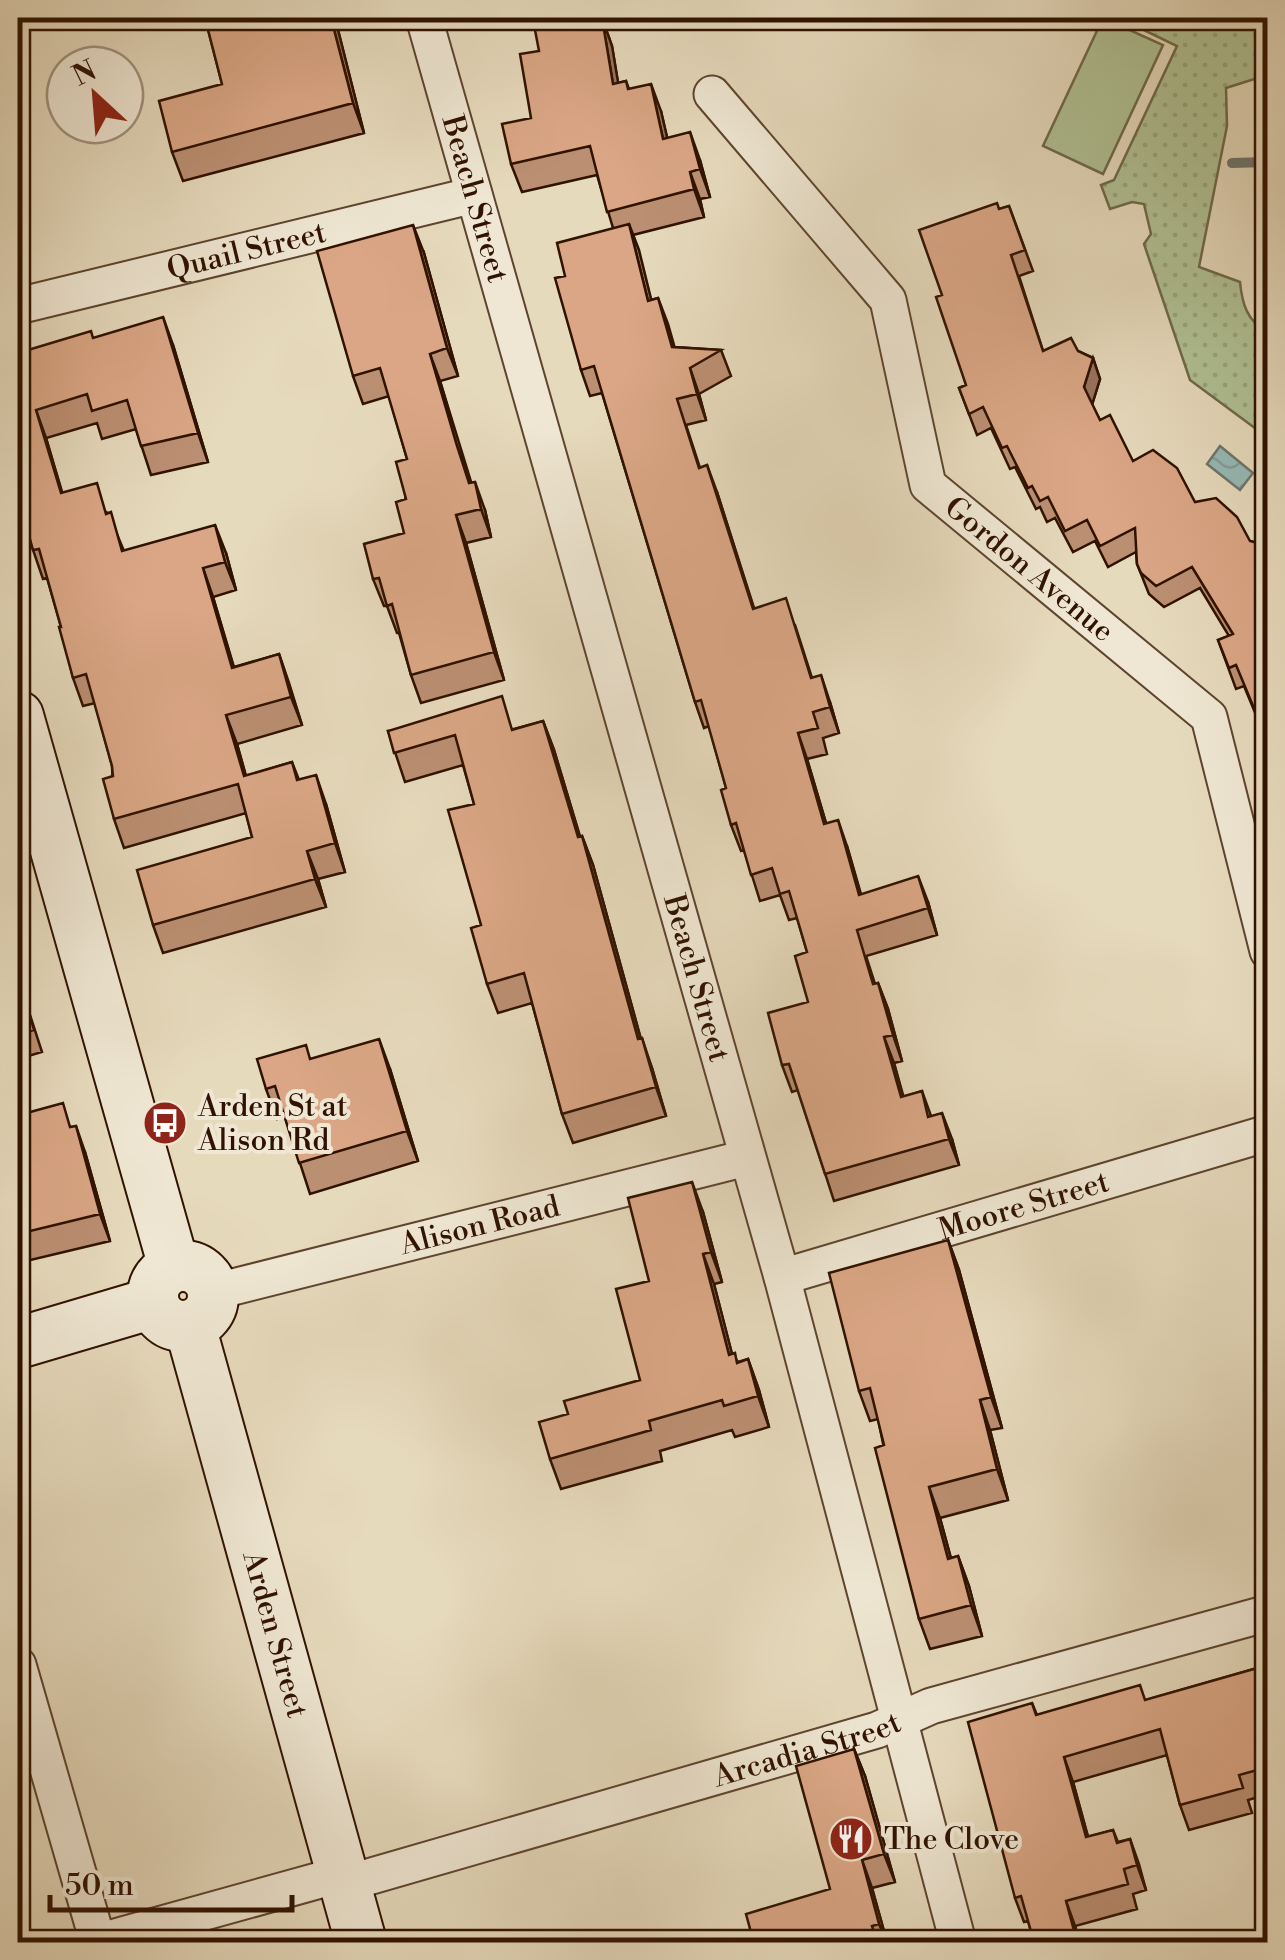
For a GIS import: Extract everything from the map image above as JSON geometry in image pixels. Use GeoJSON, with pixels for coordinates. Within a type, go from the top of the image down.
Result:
{"type":"FeatureCollection","features":[{"type":"Feature","properties":{"kind":"main road","name":"Arden Street"},"geometry":{"type":"LineString","coordinates":[[18,716],[361,1942]]}},
{"type":"Feature","properties":{"kind":"main road","name":"Alison Road"},"geometry":{"type":"LineString","coordinates":[[18,1343],[182,1297]]}},
{"type":"Feature","properties":{"kind":"street","name":"Beach Street"},"geometry":{"type":"LineString","coordinates":[[424,18],[782,1277],[958,1942]]}},
{"type":"Feature","properties":{"kind":"street","name":"Gordon Avenue"},"geometry":{"type":"LineString","coordinates":[[712,94],[888,300],[928,486],[1209,717],[1268,951]]}},
{"type":"Feature","properties":{"kind":"street","name":"Quail Street"},"geometry":{"type":"LineString","coordinates":[[18,306],[474,194]]}},
{"type":"Feature","properties":{"kind":"street","name":"Moore Street"},"geometry":{"type":"LineString","coordinates":[[782,1277],[1268,1133]]}},
{"type":"Feature","properties":{"kind":"street","name":"Alison Road"},"geometry":{"type":"LineString","coordinates":[[182,1297],[746,1158]]}},
{"type":"Feature","properties":{"kind":"street","name":"Arcadia Street"},"geometry":{"type":"LineString","coordinates":[[98,1942],[343,1879],[877,1730],[932,1706],[1268,1613]]}},
{"type":"Feature","properties":{"kind":"street"},"geometry":{"type":"LineString","coordinates":[[18,1665],[98,1942]]}},
{"type":"Feature","properties":{"kind":"green space"},"geometry":{"type":"Polygon","coordinates":[[[1103,18],[1163,45],[1103,174],[1043,146],[1103,18]]]}},
{"type":"Feature","properties":{"kind":"green space"},"geometry":{"type":"Polygon","coordinates":[[[1119,18],[1267,18],[1267,75],[1226,88],[1227,126],[1199,267],[1240,282],[1250,317],[1267,330],[1267,437],[1190,380],[1144,244],[1151,234],[1144,204],[1132,202],[1110,209],[1101,185],[1114,180],[1177,46],[1119,18]]]}},
{"type":"Feature","properties":{"kind":"water"},"geometry":{"type":"Polygon","coordinates":[[[1220,446],[1253,473],[1240,490],[1207,464],[1220,446]]]}},
{"type":"Feature","properties":{"kind":"building"},"geometry":{"type":"Polygon","coordinates":[[[205,18],[331,18],[353,103],[172,152],[159,101],[222,84],[205,18]]]}},
{"type":"Feature","properties":{"kind":"building"},"geometry":{"type":"Polygon","coordinates":[[[602,18],[613,84],[626,81],[628,89],[651,84],[663,139],[690,132],[700,169],[690,172],[694,189],[607,212],[590,146],[511,164],[502,124],[531,118],[520,54],[539,51],[535,30],[602,18]]]}},
{"type":"Feature","properties":{"kind":"building"},"geometry":{"type":"Polygon","coordinates":[[[997,203],[999,209],[1009,206],[1025,250],[1011,255],[1043,351],[1071,338],[1078,351],[1093,358],[1084,387],[1100,420],[1110,415],[1133,461],[1153,450],[1177,468],[1195,502],[1216,498],[1237,517],[1250,541],[1268,546],[1268,742],[1236,665],[1229,668],[1218,640],[1233,634],[1192,567],[1156,586],[1137,564],[1135,528],[1100,546],[1087,520],[1065,531],[1048,497],[1040,501],[1032,486],[1028,488],[1007,446],[1002,448],[983,407],[969,414],[959,388],[966,385],[936,297],[942,295],[919,230],[997,203]]]}},
{"type":"Feature","properties":{"kind":"building"},"geometry":{"type":"Polygon","coordinates":[[[629,224],[648,301],[658,298],[672,347],[721,350],[690,368],[697,394],[677,399],[699,468],[707,465],[753,609],[786,598],[811,678],[821,675],[830,707],[813,712],[818,728],[798,733],[824,824],[838,820],[859,895],[918,876],[928,908],[857,930],[893,1035],[884,1037],[901,1097],[922,1091],[928,1117],[942,1113],[949,1139],[825,1174],[789,1064],[782,1065],[768,1013],[808,1002],[795,956],[807,952],[789,891],[780,894],[772,868],[751,875],[736,823],[731,825],[721,790],[726,788],[701,700],[695,702],[594,366],[581,370],[555,278],[565,276],[557,243],[629,224]]]}},
{"type":"Feature","properties":{"kind":"building"},"geometry":{"type":"Polygon","coordinates":[[[413,225],[447,348],[430,354],[469,483],[475,482],[481,509],[456,515],[494,652],[411,675],[392,604],[387,606],[379,578],[373,579],[364,544],[404,533],[396,502],[406,499],[396,462],[407,459],[380,368],[353,376],[317,251],[413,225]]]}},
{"type":"Feature","properties":{"kind":"building"},"geometry":{"type":"Polygon","coordinates":[[[163,317],[198,433],[141,446],[127,400],[92,411],[87,394],[36,410],[61,493],[97,483],[106,514],[111,512],[122,551],[215,525],[225,562],[203,568],[232,668],[279,654],[291,697],[226,715],[244,776],[292,762],[297,780],[316,775],[335,843],[307,851],[315,879],[153,925],[137,870],[252,837],[238,784],[114,819],[103,779],[113,776],[112,766],[86,674],[73,678],[39,549],[33,550],[18,496],[18,353],[91,331],[93,338],[163,317]]]}},
{"type":"Feature","properties":{"kind":"building"},"geometry":{"type":"Polygon","coordinates":[[[502,696],[512,730],[543,721],[578,837],[582,836],[638,1039],[642,1038],[656,1087],[562,1114],[524,973],[487,984],[471,928],[481,925],[448,810],[474,804],[455,735],[394,753],[388,731],[502,696]]]}},
{"type":"Feature","properties":{"kind":"building"},"geometry":{"type":"Polygon","coordinates":[[[18,985],[34,1030],[18,1035],[18,985]]]}},
{"type":"Feature","properties":{"kind":"building"},"geometry":{"type":"Polygon","coordinates":[[[379,1039],[407,1131],[299,1163],[275,1086],[266,1089],[257,1059],[306,1045],[310,1059],[379,1039]]]}},
{"type":"Feature","properties":{"kind":"building"},"geometry":{"type":"Polygon","coordinates":[[[63,1103],[70,1127],[76,1126],[100,1214],[18,1234],[18,1132],[27,1130],[23,1114],[63,1103]]]}},
{"type":"Feature","properties":{"kind":"building"},"geometry":{"type":"Polygon","coordinates":[[[692,1182],[711,1252],[703,1254],[729,1355],[735,1353],[737,1363],[748,1359],[758,1396],[724,1406],[722,1400],[649,1421],[651,1430],[550,1459],[539,1422],[568,1414],[564,1401],[640,1380],[616,1289],[649,1281],[628,1198],[692,1182]]]}},
{"type":"Feature","properties":{"kind":"building"},"geometry":{"type":"Polygon","coordinates":[[[948,1240],[991,1397],[980,1400],[997,1469],[929,1487],[948,1559],[958,1556],[971,1605],[919,1619],[875,1448],[884,1445],[870,1388],[859,1391],[829,1273],[948,1240]]]}},
{"type":"Feature","properties":{"kind":"building"},"geometry":{"type":"Polygon","coordinates":[[[1268,1665],[1268,1767],[1239,1775],[1243,1788],[1180,1805],[1160,1729],[1064,1757],[1086,1837],[1113,1830],[1117,1843],[1130,1839],[1137,1865],[1124,1869],[1128,1884],[1066,1901],[1077,1942],[1034,1942],[1021,1896],[1015,1898],[968,1722],[1032,1703],[1036,1715],[1140,1685],[1145,1700],[1268,1665]]]}},
{"type":"Feature","properties":{"kind":"building"},"geometry":{"type":"Polygon","coordinates":[[[854,1749],[884,1854],[862,1860],[879,1924],[872,1926],[877,1942],[750,1942],[746,1914],[830,1889],[796,1766],[854,1749]]]}},
{"type":"Feature","properties":{"kind":"waterway"},"geometry":{"type":"LineString","coordinates":[[1232,163],[1268,162]]}},
{"type":"Feature","properties":{"kind":"place","name":"Arden St at Alison Rd"},"geometry":{"type":"Point","coordinates":[165,1123]}},
{"type":"Feature","properties":{"kind":"place","name":"The Clove"},"geometry":{"type":"Point","coordinates":[851,1839]}}]}
